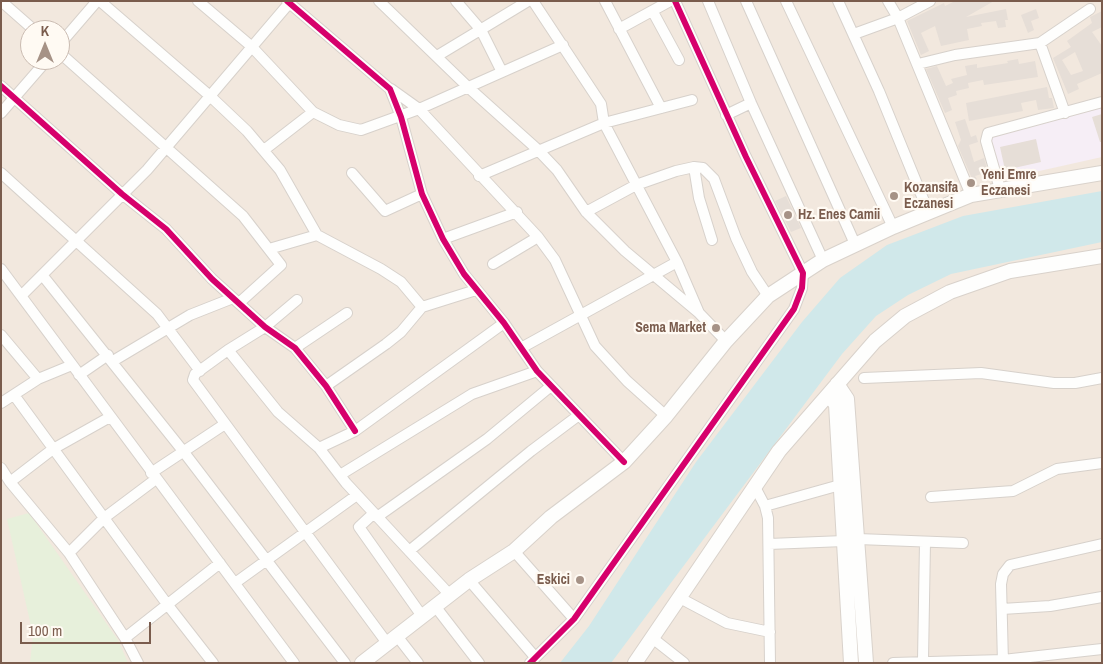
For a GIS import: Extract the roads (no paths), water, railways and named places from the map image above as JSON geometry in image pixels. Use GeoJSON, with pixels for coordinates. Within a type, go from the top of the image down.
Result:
{"type":"FeatureCollection","features":[{"type":"Feature","properties":{"kind":"main road"},"geometry":{"type":"LineString","coordinates":[[362,663],[469,580],[514,551],[551,517],[624,462],[666,416],[726,341],[768,296],[823,260],[855,244],[928,211],[971,195],[1102,173]]}},
{"type":"Feature","properties":{"kind":"main road"},"geometry":{"type":"LineString","coordinates":[[634,663],[678,596],[780,451],[875,341],[905,316],[950,292],[1010,271],[1102,256]]}},
{"type":"Feature","properties":{"kind":"main road"},"geometry":{"type":"LineString","coordinates":[[832,390],[836,404],[851,663]]}},
{"type":"Feature","properties":{"kind":"main road"},"geometry":{"type":"LineString","coordinates":[[832,390],[847,399],[866,663]]}},
{"type":"Feature","properties":{"kind":"street"},"geometry":{"type":"LineString","coordinates":[[1,1],[23,20]]}},
{"type":"Feature","properties":{"kind":"street"},"geometry":{"type":"LineString","coordinates":[[70,33],[99,1],[210,96],[264,150],[280,170],[317,236],[381,269],[401,282],[422,307]]}},
{"type":"Feature","properties":{"kind":"street"},"geometry":{"type":"LineString","coordinates":[[198,1],[252,46],[313,112],[339,125],[361,130],[401,117],[563,45]]}},
{"type":"Feature","properties":{"kind":"street"},"geometry":{"type":"LineString","coordinates":[[379,1],[469,88],[537,149],[557,170],[586,212],[625,251],[699,312],[726,341]]}},
{"type":"Feature","properties":{"kind":"street"},"geometry":{"type":"LineString","coordinates":[[456,1],[481,30],[502,72]]}},
{"type":"Feature","properties":{"kind":"street"},"geometry":{"type":"LineString","coordinates":[[437,56],[528,1]]}},
{"type":"Feature","properties":{"kind":"street"},"geometry":{"type":"LineString","coordinates":[[532,1],[601,104],[604,122],[677,262],[699,312]]}},
{"type":"Feature","properties":{"kind":"street"},"geometry":{"type":"LineString","coordinates":[[605,1],[661,108]]}},
{"type":"Feature","properties":{"kind":"street"},"geometry":{"type":"LineString","coordinates":[[619,29],[670,1]]}},
{"type":"Feature","properties":{"kind":"street"},"geometry":{"type":"LineString","coordinates":[[469,580],[532,660],[574,619],[794,309],[802,288],[803,273],[726,115],[675,1]]}},
{"type":"Feature","properties":{"kind":"street"},"geometry":{"type":"LineString","coordinates":[[708,1],[751,103],[823,260]]}},
{"type":"Feature","properties":{"kind":"street"},"geometry":{"type":"LineString","coordinates":[[746,1],[855,244]]}},
{"type":"Feature","properties":{"kind":"street"},"geometry":{"type":"LineString","coordinates":[[786,1],[892,227]]}},
{"type":"Feature","properties":{"kind":"street"},"geometry":{"type":"LineString","coordinates":[[838,1],[854,34],[928,211]]}},
{"type":"Feature","properties":{"kind":"street"},"geometry":{"type":"LineString","coordinates":[[888,1],[898,18],[918,64],[971,195]]}},
{"type":"Feature","properties":{"kind":"street"},"geometry":{"type":"LineString","coordinates":[[854,34],[898,18],[930,1]]}},
{"type":"Feature","properties":{"kind":"street"},"geometry":{"type":"LineString","coordinates":[[22,295],[44,276],[167,146],[289,2],[390,88],[419,109],[479,176],[517,212],[555,260],[595,346],[627,381],[666,416]]}},
{"type":"Feature","properties":{"kind":"street"},"geometry":{"type":"LineString","coordinates":[[918,64],[956,54],[1040,43],[1090,9]]}},
{"type":"Feature","properties":{"kind":"street"},"geometry":{"type":"LineString","coordinates":[[653,12],[678,60]]}},
{"type":"Feature","properties":{"kind":"street"},"geometry":{"type":"LineString","coordinates":[[1040,43],[1065,113]]}},
{"type":"Feature","properties":{"kind":"street"},"geometry":{"type":"LineString","coordinates":[[70,62],[167,146],[243,216],[282,265],[236,301],[190,315],[79,375]]}},
{"type":"Feature","properties":{"kind":"street"},"geometry":{"type":"LineString","coordinates":[[1,113],[38,70]]}},
{"type":"Feature","properties":{"kind":"street"},"geometry":{"type":"LineString","coordinates":[[1,86],[122,194],[166,229],[236,301],[265,327],[295,348],[326,386],[355,431]]}},
{"type":"Feature","properties":{"kind":"street"},"geometry":{"type":"LineString","coordinates":[[390,88],[401,117],[422,194],[443,238],[476,290],[504,324],[537,371],[624,462]]}},
{"type":"Feature","properties":{"kind":"street"},"geometry":{"type":"LineString","coordinates":[[479,176],[537,149],[604,122],[692,100]]}},
{"type":"Feature","properties":{"kind":"street"},"geometry":{"type":"LineString","coordinates":[[1000,189],[986,141],[988,133],[1102,102]]}},
{"type":"Feature","properties":{"kind":"street"},"geometry":{"type":"LineString","coordinates":[[726,115],[751,103]]}},
{"type":"Feature","properties":{"kind":"street"},"geometry":{"type":"LineString","coordinates":[[264,150],[313,112]]}},
{"type":"Feature","properties":{"kind":"street"},"geometry":{"type":"LineString","coordinates":[[586,212],[636,185],[694,167],[703,168],[714,179],[736,238],[752,272],[768,296]]}},
{"type":"Feature","properties":{"kind":"street"},"geometry":{"type":"LineString","coordinates":[[694,167],[699,198],[712,240]]}},
{"type":"Feature","properties":{"kind":"street"},"geometry":{"type":"LineString","coordinates":[[1,173],[156,314],[200,371]]}},
{"type":"Feature","properties":{"kind":"street"},"geometry":{"type":"LineString","coordinates":[[352,174],[384,211],[422,194]]}},
{"type":"Feature","properties":{"kind":"street"},"geometry":{"type":"LineString","coordinates":[[443,238],[517,212]]}},
{"type":"Feature","properties":{"kind":"street"},"geometry":{"type":"LineString","coordinates":[[269,249],[317,236]]}},
{"type":"Feature","properties":{"kind":"street"},"geometry":{"type":"LineString","coordinates":[[493,264],[538,237]]}},
{"type":"Feature","properties":{"kind":"street"},"geometry":{"type":"LineString","coordinates":[[522,348],[677,262]]}},
{"type":"Feature","properties":{"kind":"street"},"geometry":{"type":"LineString","coordinates":[[1,269],[294,663]]}},
{"type":"Feature","properties":{"kind":"street"},"geometry":{"type":"LineString","coordinates":[[44,276],[183,451],[346,663]]}},
{"type":"Feature","properties":{"kind":"street"},"geometry":{"type":"LineString","coordinates":[[326,386],[401,332],[422,307],[476,290]]}},
{"type":"Feature","properties":{"kind":"street"},"geometry":{"type":"LineString","coordinates":[[297,300],[265,327],[228,350],[195,374],[193,380],[306,532],[392,639],[418,663]]}},
{"type":"Feature","properties":{"kind":"street"},"geometry":{"type":"LineString","coordinates":[[295,348],[347,313]]}},
{"type":"Feature","properties":{"kind":"street"},"geometry":{"type":"LineString","coordinates":[[320,448],[355,431],[504,324]]}},
{"type":"Feature","properties":{"kind":"street"},"geometry":{"type":"LineString","coordinates":[[2,339],[38,379]]}},
{"type":"Feature","properties":{"kind":"street"},"geometry":{"type":"LineString","coordinates":[[228,350],[278,412],[320,448],[357,495],[450,595]]}},
{"type":"Feature","properties":{"kind":"street"},"geometry":{"type":"LineString","coordinates":[[1,402],[38,379],[72,365]]}},
{"type":"Feature","properties":{"kind":"street"},"geometry":{"type":"LineString","coordinates":[[340,475],[472,394],[537,371]]}},
{"type":"Feature","properties":{"kind":"street"},"geometry":{"type":"LineString","coordinates":[[864,378],[981,373],[1054,383],[1075,383],[1102,378]]}},
{"type":"Feature","properties":{"kind":"street"},"geometry":{"type":"LineString","coordinates":[[422,616],[359,527],[487,439],[551,386]]}},
{"type":"Feature","properties":{"kind":"street"},"geometry":{"type":"LineString","coordinates":[[14,395],[167,604],[213,663]]}},
{"type":"Feature","properties":{"kind":"street"},"geometry":{"type":"LineString","coordinates":[[410,551],[531,451],[579,415]]}},
{"type":"Feature","properties":{"kind":"street"},"geometry":{"type":"LineString","coordinates":[[10,482],[53,449],[110,417]]}},
{"type":"Feature","properties":{"kind":"street"},"geometry":{"type":"LineString","coordinates":[[69,553],[104,518],[183,451],[225,424]]}},
{"type":"Feature","properties":{"kind":"street"},"geometry":{"type":"LineString","coordinates":[[931,497],[1013,491],[1057,469],[1102,463]]}},
{"type":"Feature","properties":{"kind":"street"},"geometry":{"type":"LineString","coordinates":[[1,468],[10,482],[69,553],[125,638],[138,662]]}},
{"type":"Feature","properties":{"kind":"street"},"geometry":{"type":"LineString","coordinates":[[765,506],[840,485]]}},
{"type":"Feature","properties":{"kind":"street"},"geometry":{"type":"LineString","coordinates":[[755,487],[765,506],[769,544],[770,663]]}},
{"type":"Feature","properties":{"kind":"street"},"geometry":{"type":"LineString","coordinates":[[235,583],[357,495]]}},
{"type":"Feature","properties":{"kind":"street"},"geometry":{"type":"LineString","coordinates":[[769,544],[844,540]]}},
{"type":"Feature","properties":{"kind":"street"},"geometry":{"type":"LineString","coordinates":[[858,540],[963,543]]}},
{"type":"Feature","properties":{"kind":"street"},"geometry":{"type":"LineString","coordinates":[[923,660],[925,542]]}},
{"type":"Feature","properties":{"kind":"street"},"geometry":{"type":"LineString","coordinates":[[1003,661],[1003,574],[1010,566],[1102,544]]}},
{"type":"Feature","properties":{"kind":"street"},"geometry":{"type":"LineString","coordinates":[[514,551],[574,619]]}},
{"type":"Feature","properties":{"kind":"street"},"geometry":{"type":"LineString","coordinates":[[125,638],[220,563]]}},
{"type":"Feature","properties":{"kind":"street"},"geometry":{"type":"LineString","coordinates":[[678,596],[727,623],[770,632]]}},
{"type":"Feature","properties":{"kind":"street"},"geometry":{"type":"LineString","coordinates":[[1002,609],[1050,606],[1102,597]]}},
{"type":"Feature","properties":{"kind":"street"},"geometry":{"type":"LineString","coordinates":[[435,606],[480,663]]}},
{"type":"Feature","properties":{"kind":"street"},"geometry":{"type":"LineString","coordinates":[[651,637],[684,663]]}},
{"type":"Feature","properties":{"kind":"street"},"geometry":{"type":"LineString","coordinates":[[893,663],[923,660],[1003,661],[1102,649]]}},
{"type":"Feature","properties":{"kind":"water"},"geometry":{"type":"Polygon","coordinates":[[[1102,191],[1102,242],[951,274],[908,295],[876,316],[842,354],[611,663],[560,663],[589,626],[696,462],[802,322],[840,278],[887,245],[963,216],[1102,191]]]}},
{"type":"Feature","properties":{"kind":"place","name":"Yeni Emre Eczanesi"},"geometry":{"type":"Point","coordinates":[971,183]}},
{"type":"Feature","properties":{"kind":"place","name":"Kozansifa Eczanesi"},"geometry":{"type":"Point","coordinates":[894,196]}},
{"type":"Feature","properties":{"kind":"place","name":"Hz. Enes Camii"},"geometry":{"type":"Point","coordinates":[788,215]}},
{"type":"Feature","properties":{"kind":"place","name":"Sema Market"},"geometry":{"type":"Point","coordinates":[716,328]}},
{"type":"Feature","properties":{"kind":"place","name":"Eskici"},"geometry":{"type":"Point","coordinates":[580,580]}}]}
